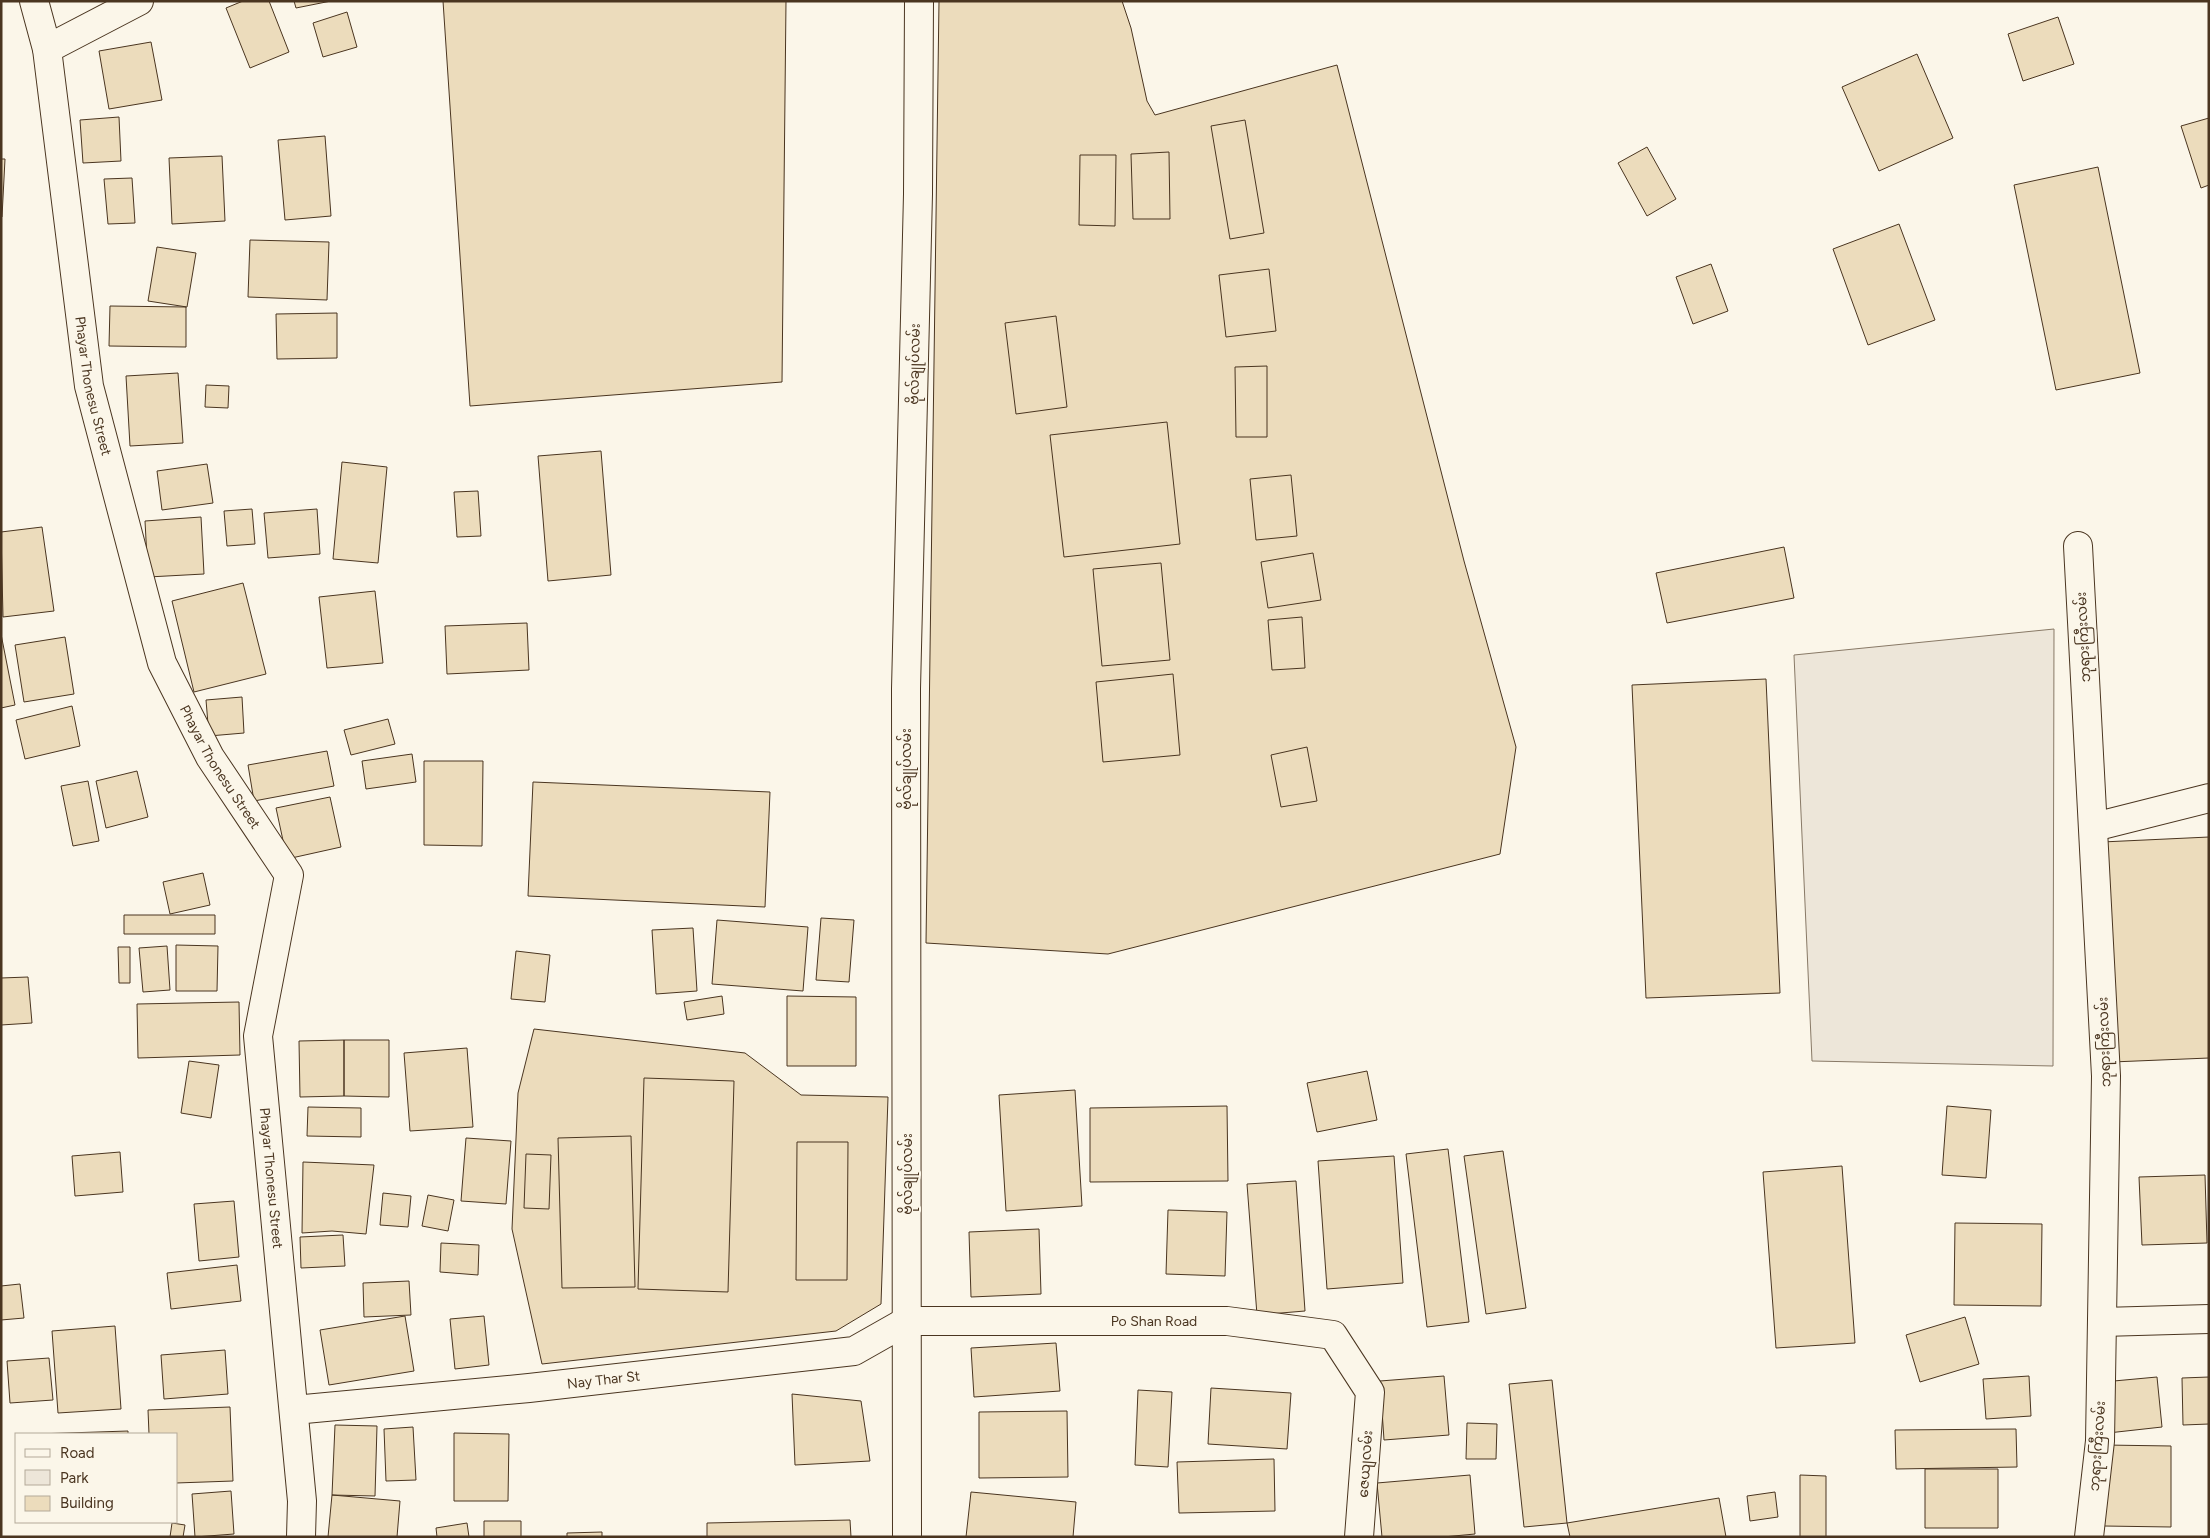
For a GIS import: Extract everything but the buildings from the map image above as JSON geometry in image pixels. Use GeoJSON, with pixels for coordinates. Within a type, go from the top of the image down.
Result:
{"type":"FeatureCollection","features":[{"type":"Feature","properties":{"kind":"street","name":"Phayar Thonesu Street"},"geometry":{"type":"LineString","coordinates":[[34,1],[47,49],[89,386],[162,663],[210,758],[289,875],[258,1036],[302,1501],[301,1537]]}},
{"type":"Feature","properties":{"kind":"street"},"geometry":{"type":"LineString","coordinates":[[47,49],[139,1]]}},
{"type":"Feature","properties":{"kind":"street","name":"ဗိုလ်ချုပ်လမ်း"},"geometry":{"type":"LineString","coordinates":[[907,1537],[906,688],[918,194],[919,1]]}},
{"type":"Feature","properties":{"kind":"street","name":"ဘုရားကြီးလမ်း"},"geometry":{"type":"LineString","coordinates":[[2078,546],[2106,1076],[2100,1441],[2090,1537]]}},
{"type":"Feature","properties":{"kind":"street"},"geometry":{"type":"LineString","coordinates":[[2094,826],[2209,798]]}},
{"type":"Feature","properties":{"kind":"street"},"geometry":{"type":"LineString","coordinates":[[2102,1322],[2209,1319]]}},
{"type":"Feature","properties":{"kind":"street","name":"Po Shan Road"},"geometry":{"type":"LineString","coordinates":[[907,1321],[1227,1321],[1333,1336],[1370,1392]]}},
{"type":"Feature","properties":{"kind":"street","name":"Nay Thar St"},"geometry":{"type":"LineString","coordinates":[[294,1410],[529,1388],[854,1351],[907,1321]]}},
{"type":"Feature","properties":{"kind":"street","name":"ဇေယျလမ်း"},"geometry":{"type":"LineString","coordinates":[[1359,1537],[1370,1392]]}},
{"type":"Feature","properties":{"kind":"green space"},"geometry":{"type":"Polygon","coordinates":[[[2054,629],[2053,1066],[1812,1061],[1794,655],[2054,629]]]}}]}
